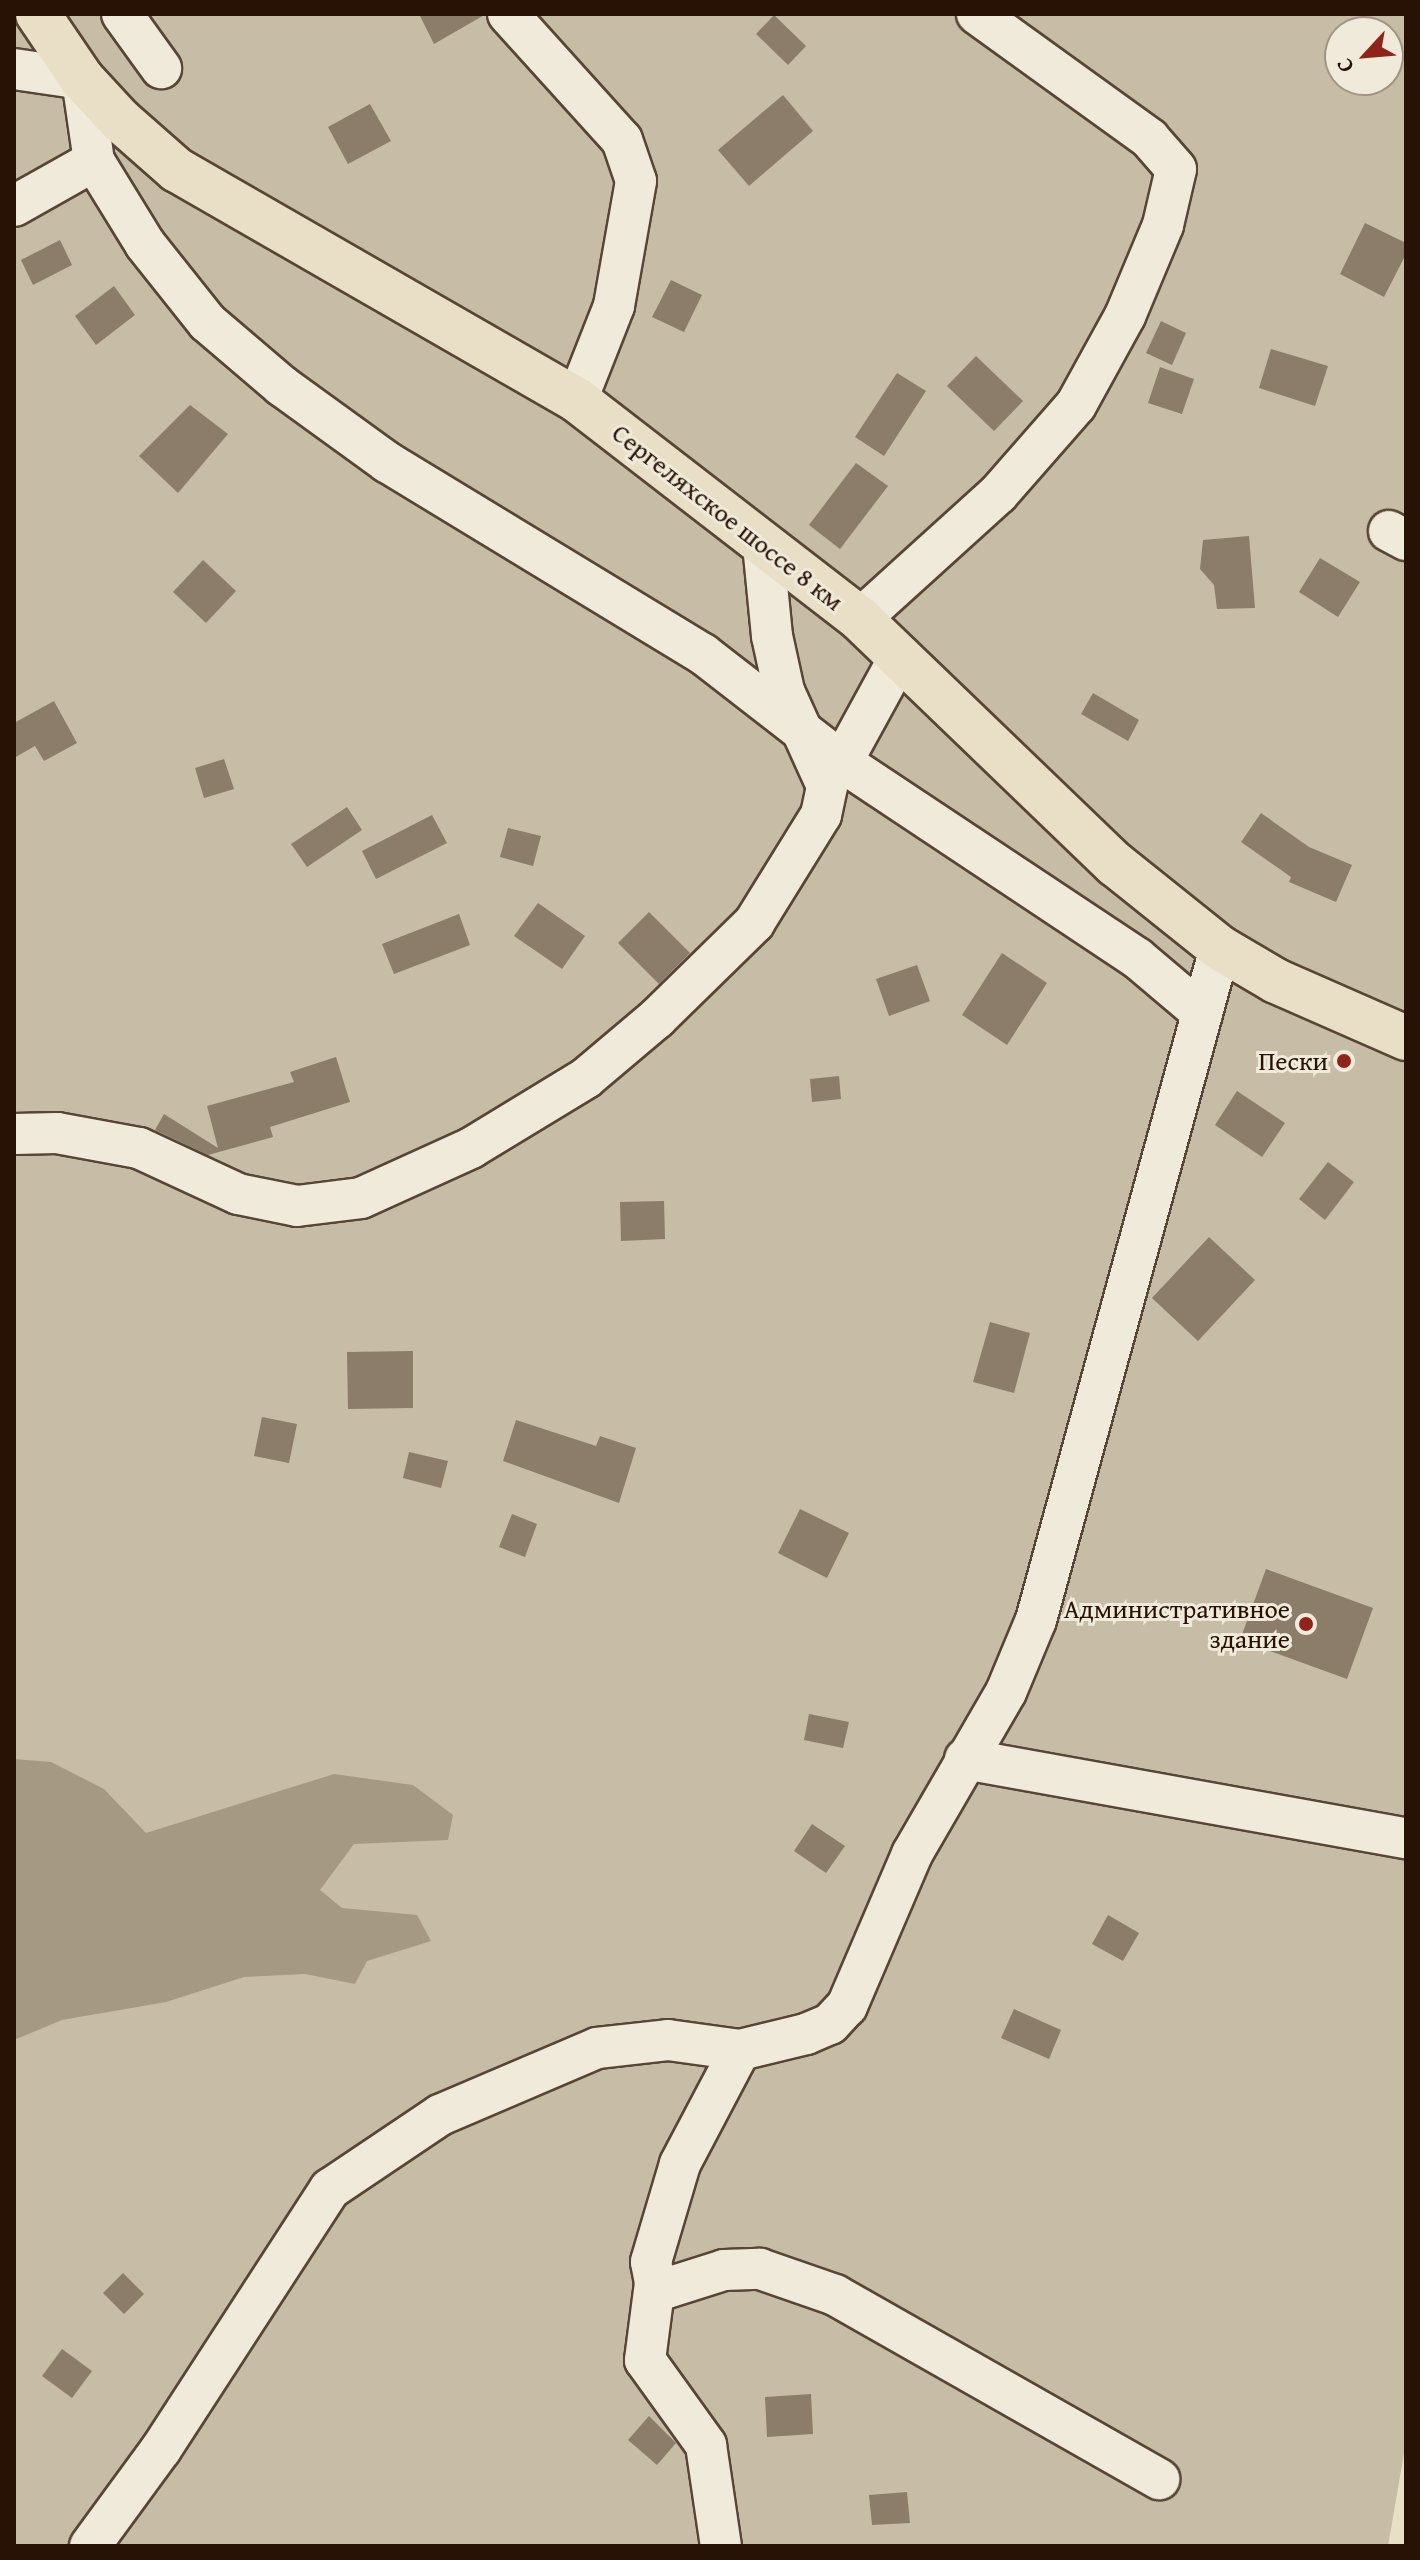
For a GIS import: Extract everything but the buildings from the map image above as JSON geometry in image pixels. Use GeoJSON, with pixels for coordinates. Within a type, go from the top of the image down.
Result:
{"type":"FeatureCollection","features":[{"type":"Feature","properties":{"kind":"main road","name":"Сергеляхское шоссе 8 км"},"geometry":{"type":"LineString","coordinates":[[43,16],[82,79],[120,120],[177,170],[577,400],[860,619],[1115,864],[1220,948],[1276,981],[1406,1038]]}},
{"type":"Feature","properties":{"kind":"street"},"geometry":{"type":"LineString","coordinates":[[122,14],[161,68]]}},
{"type":"Feature","properties":{"kind":"street"},"geometry":{"type":"LineString","coordinates":[[508,14],[622,140],[636,181],[614,306],[577,400]]}},
{"type":"Feature","properties":{"kind":"street"},"geometry":{"type":"LineString","coordinates":[[860,619],[998,494],[1076,405],[1125,316],[1163,225],[1176,169],[1149,138],[977,14]]}},
{"type":"Feature","properties":{"kind":"street"},"geometry":{"type":"LineString","coordinates":[[14,69],[82,79],[94,161],[145,244],[207,322],[282,386],[387,462],[703,654],[842,762],[1077,916],[1202,1013]]}},
{"type":"Feature","properties":{"kind":"street"},"geometry":{"type":"LineString","coordinates":[[14,206],[94,161]]}},
{"type":"Feature","properties":{"kind":"street"},"geometry":{"type":"LineString","coordinates":[[14,1134],[57,1133],[139,1148],[238,1194],[297,1206],[361,1198],[471,1148],[586,1078],[657,1018],[754,923],[821,815],[827,786],[784,691],[772,636],[763,545]]}},
{"type":"Feature","properties":{"kind":"street"},"geometry":{"type":"LineString","coordinates":[[842,762],[900,656]]}},
{"type":"Feature","properties":{"kind":"street"},"geometry":{"type":"LineString","coordinates":[[90,2546],[161,2449],[330,2189],[440,2115],[597,2048],[668,2040],[740,2050],[806,2034],[830,2024],[847,2006],[912,1854],[1006,1692],[1036,1620],[1220,948]]}},
{"type":"Feature","properties":{"kind":"street"},"geometry":{"type":"LineString","coordinates":[[965,1759],[1406,1838]]}},
{"type":"Feature","properties":{"kind":"street"},"geometry":{"type":"LineString","coordinates":[[721,2546],[706,2445],[645,2360],[655,2283],[651,2262],[680,2164],[740,2050]]}},
{"type":"Feature","properties":{"kind":"street"},"geometry":{"type":"LineString","coordinates":[[655,2283],[664,2289],[724,2270],[760,2269],[835,2295],[1159,2479]]}},
{"type":"Feature","properties":{"kind":"shaded area"},"geometry":{"type":"Polygon","coordinates":[[[14,14],[1406,14],[1406,2442],[1388,2546],[14,2546],[14,14]]]}},
{"type":"Feature","properties":{"kind":"shaded area"},"geometry":{"type":"Polygon","coordinates":[[[14,1759],[51,1762],[104,1789],[146,1833],[334,1774],[413,1785],[453,1815],[448,1840],[354,1844],[320,1890],[342,1908],[417,1915],[431,1941],[367,1961],[355,1984],[305,1974],[244,1977],[166,2002],[62,2020],[14,2040],[14,1759]]]}},
{"type":"Feature","properties":{"kind":"place","name":"Пески"},"geometry":{"type":"Point","coordinates":[1344,1061]}},
{"type":"Feature","properties":{"kind":"place","name":"Административное здание"},"geometry":{"type":"Point","coordinates":[1306,1624]}}]}
